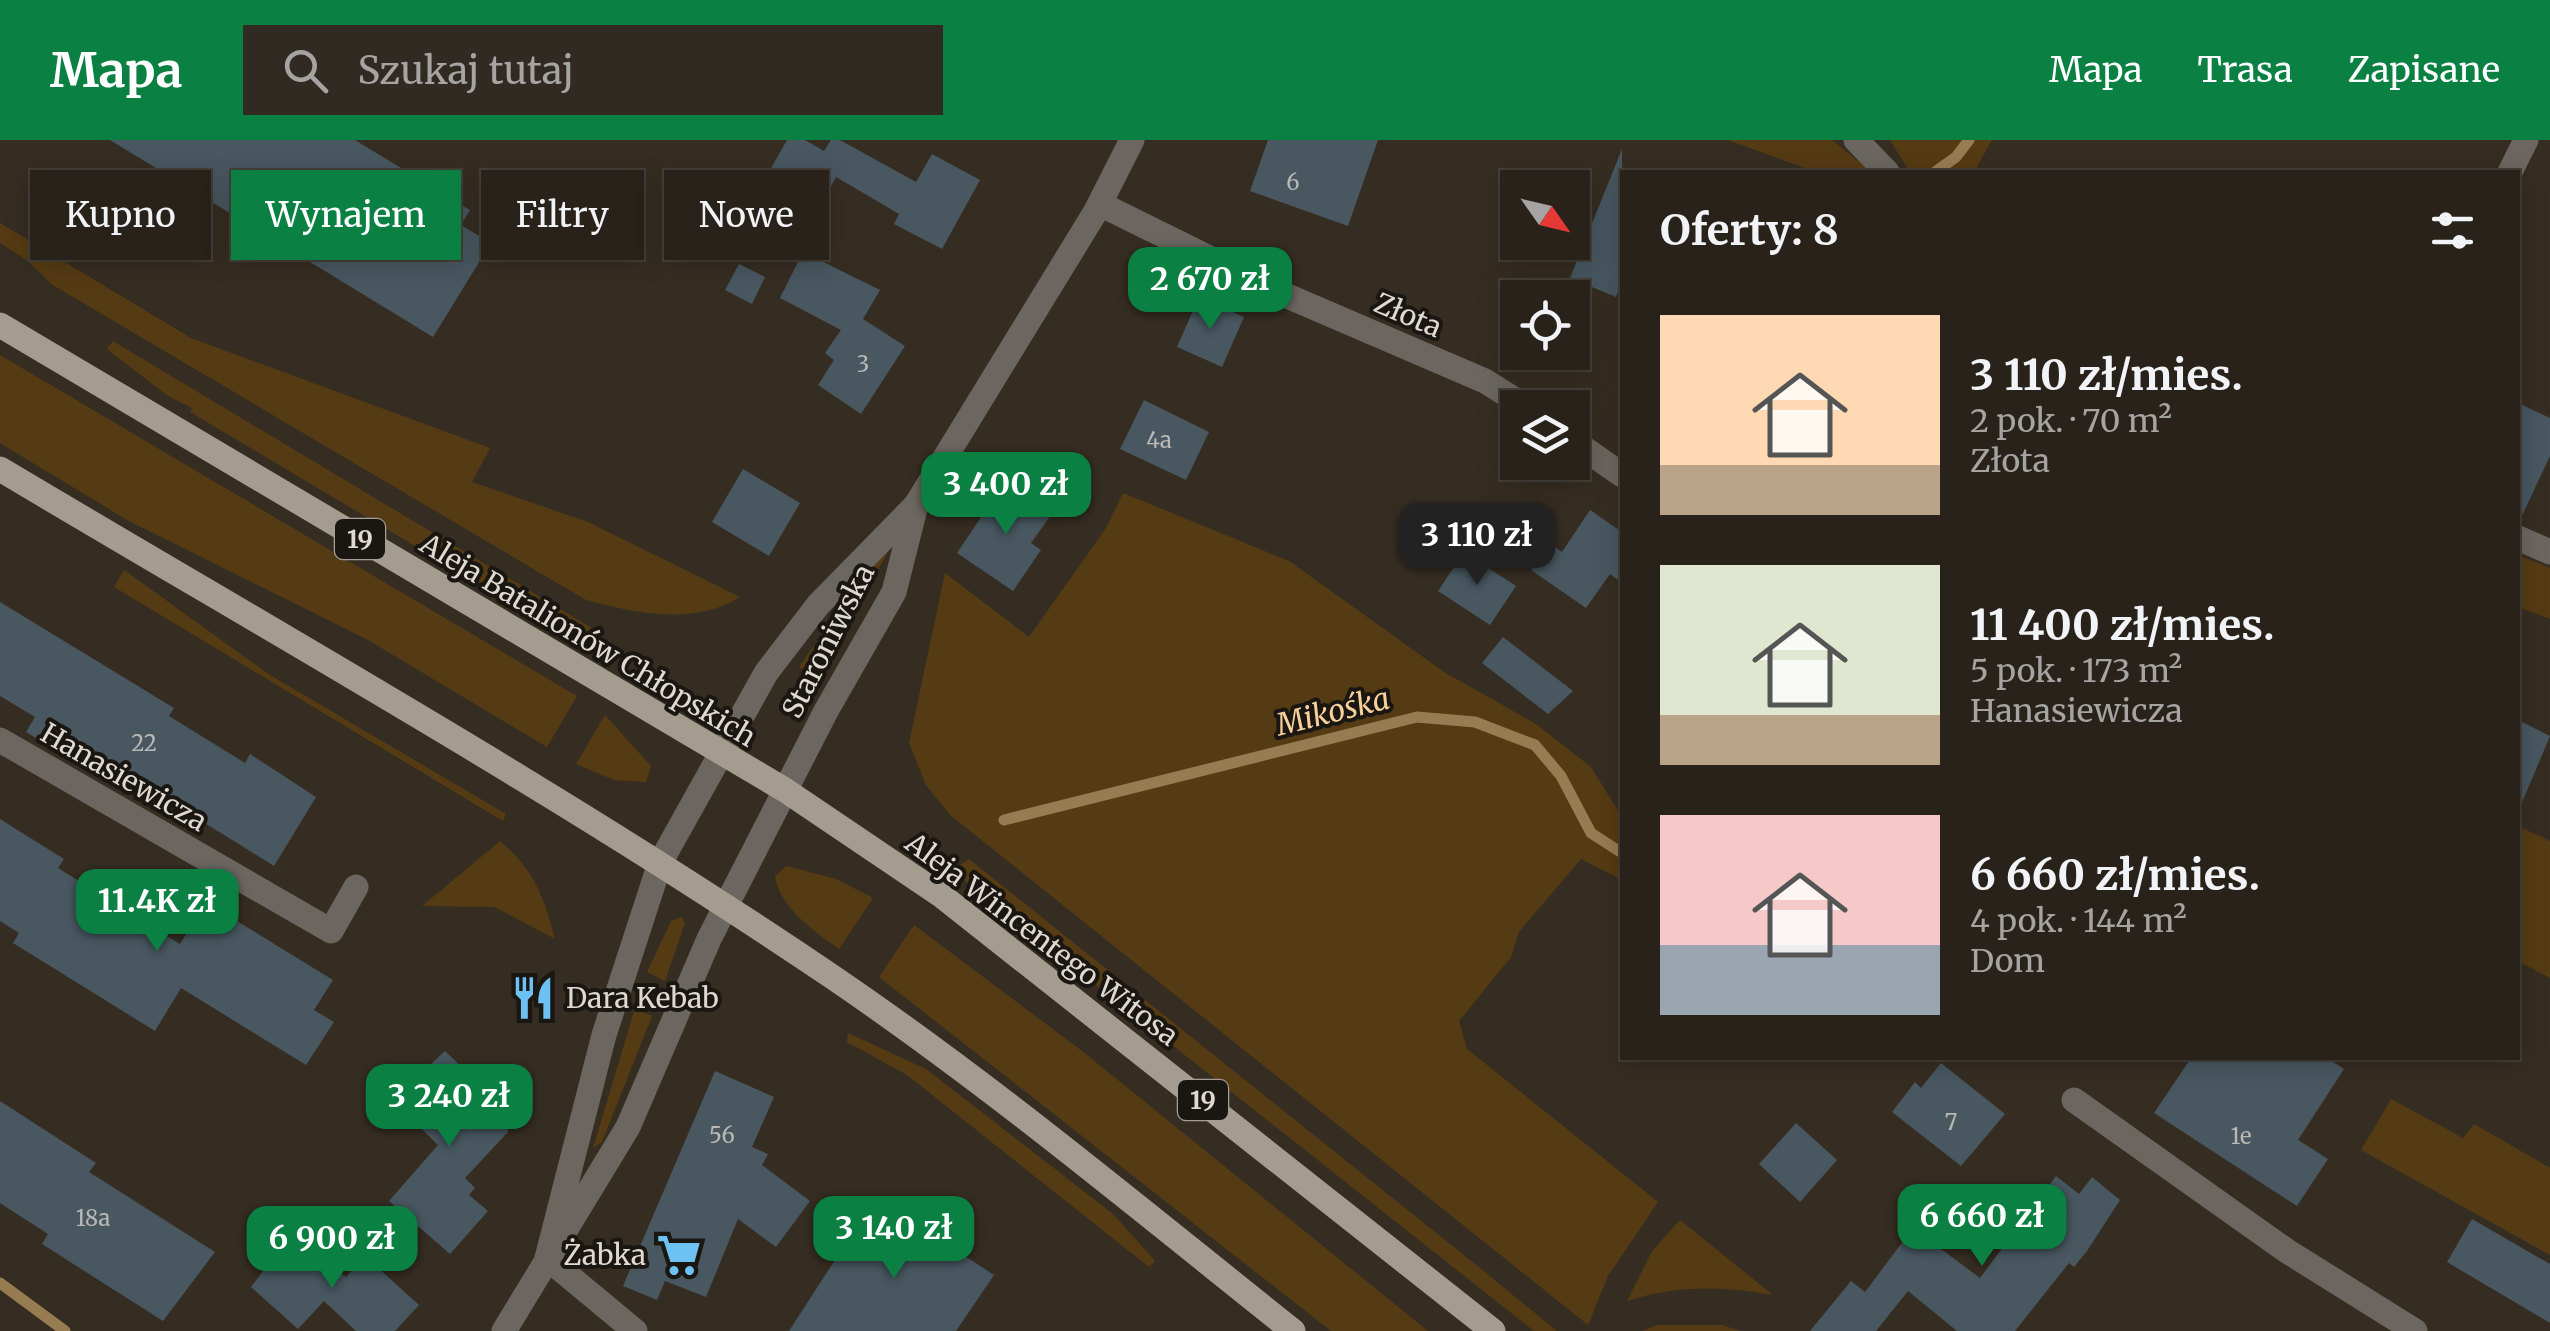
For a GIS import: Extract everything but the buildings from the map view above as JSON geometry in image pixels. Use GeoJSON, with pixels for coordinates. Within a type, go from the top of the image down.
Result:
{"type":"FeatureCollection","features":[{"type":"Feature","properties":{"kind":"main road","name":"Aleja Batalionów Chłopskich"},"geometry":{"type":"LineString","coordinates":[[0,324],[785,790]]}},
{"type":"Feature","properties":{"kind":"main road"},"geometry":{"type":"LineString","coordinates":[[0,469],[726,906],[923,1041],[1292,1331]]}},
{"type":"Feature","properties":{"kind":"main road","name":"Aleja Wincentego Witosa"},"geometry":{"type":"LineString","coordinates":[[785,790],[973,920],[1493,1331]]}},
{"type":"Feature","properties":{"kind":"street","name":"Staroniwska"},"geometry":{"type":"LineString","coordinates":[[548,1258],[604,1035],[660,863],[766,672],[818,604],[916,505],[1100,204],[1132,140]]}},
{"type":"Feature","properties":{"kind":"street"},"geometry":{"type":"LineString","coordinates":[[1856,140],[1885,170]]}},
{"type":"Feature","properties":{"kind":"street"},"geometry":{"type":"LineString","coordinates":[[2511,170],[2526,140]]}},
{"type":"Feature","properties":{"kind":"street","name":"Złota"},"geometry":{"type":"LineString","coordinates":[[1100,204],[1278,292],[1500,391]]}},
{"type":"Feature","properties":{"kind":"street"},"geometry":{"type":"LineString","coordinates":[[1590,453],[1620,474]]}},
{"type":"Feature","properties":{"kind":"street","name":"Staroniwska"},"geometry":{"type":"LineString","coordinates":[[504,1331],[628,1128],[726,906],[894,592],[916,505]]}},
{"type":"Feature","properties":{"kind":"street"},"geometry":{"type":"LineString","coordinates":[[2520,539],[2550,552]]}},
{"type":"Feature","properties":{"kind":"street","name":"Hanasiewicza"},"geometry":{"type":"LineString","coordinates":[[0,740],[330,931],[356,888]]}},
{"type":"Feature","properties":{"kind":"street"},"geometry":{"type":"LineString","coordinates":[[2074,1100],[2287,1251],[2415,1331]]}},
{"type":"Feature","properties":{"kind":"street"},"geometry":{"type":"LineString","coordinates":[[548,1258],[635,1331]]}},
{"type":"Feature","properties":{"kind":"shaded area"},"geometry":{"type":"Polygon","coordinates":[[[1728,140],[1832,140],[1870,170],[1810,170],[1728,140]]]}},
{"type":"Feature","properties":{"kind":"shaded area"},"geometry":{"type":"Polygon","coordinates":[[[1890,140],[1992,140],[1975,170],[1909,170],[1890,140]]]}},
{"type":"Feature","properties":{"kind":"shaded area"},"geometry":{"type":"Polygon","coordinates":[[[0,223],[30,241],[30,260],[61,260],[191,338],[490,448],[472,482],[588,522],[740,597],[703,612],[684,614],[644,612],[586,600],[51,284],[28,261],[0,243],[0,223]]]}},
{"type":"Feature","properties":{"kind":"shaded area"},"geometry":{"type":"Polygon","coordinates":[[[113,341],[600,633],[578,632],[531,615],[190,412],[192,408],[168,396],[107,349],[113,341]]]}},
{"type":"Feature","properties":{"kind":"shaded area"},"geometry":{"type":"Polygon","coordinates":[[[0,355],[577,696],[547,747],[368,640],[127,520],[0,443],[0,355]]]}},
{"type":"Feature","properties":{"kind":"shaded area"},"geometry":{"type":"Polygon","coordinates":[[[1123,493],[1289,561],[1444,672],[1536,724],[1591,767],[1620,814],[1620,879],[1581,859],[1519,932],[1511,957],[1459,1021],[1467,1049],[1658,1202],[1608,1276],[1588,1325],[950,815],[926,785],[909,743],[945,573],[1029,637],[1106,528],[1123,493]]]}},
{"type":"Feature","properties":{"kind":"shaded area"},"geometry":{"type":"Polygon","coordinates":[[[889,539],[892,545],[816,678],[799,667],[889,539]]]}},
{"type":"Feature","properties":{"kind":"shaded area"},"geometry":{"type":"Polygon","coordinates":[[[2520,556],[2550,568],[2550,619],[2520,608],[2520,556]]]}},
{"type":"Feature","properties":{"kind":"shaded area"},"geometry":{"type":"Polygon","coordinates":[[[124,570],[270,675],[506,814],[503,821],[114,587],[124,570]]]}},
{"type":"Feature","properties":{"kind":"shaded area"},"geometry":{"type":"Polygon","coordinates":[[[605,715],[651,766],[646,782],[614,780],[576,764],[605,715]]]}},
{"type":"Feature","properties":{"kind":"shaded area"},"geometry":{"type":"Polygon","coordinates":[[[2520,827],[2550,841],[2550,978],[2520,962],[2520,827]]]}},
{"type":"Feature","properties":{"kind":"shaded area"},"geometry":{"type":"Polygon","coordinates":[[[500,841],[536,885],[555,939],[495,907],[422,906],[500,841]]]}},
{"type":"Feature","properties":{"kind":"shaded area"},"geometry":{"type":"Polygon","coordinates":[[[969,859],[1557,1331],[1534,1331],[952,871],[969,859]]]}},
{"type":"Feature","properties":{"kind":"shaded area"},"geometry":{"type":"Polygon","coordinates":[[[786,866],[836,879],[873,898],[839,949],[800,918],[784,898],[775,876],[786,866]]]}},
{"type":"Feature","properties":{"kind":"shaded area"},"geometry":{"type":"Polygon","coordinates":[[[681,917],[685,923],[665,981],[647,972],[671,921],[681,917]]]}},
{"type":"Feature","properties":{"kind":"shaded area"},"geometry":{"type":"Polygon","coordinates":[[[914,925],[1082,1051],[1428,1331],[1331,1331],[879,977],[914,925]]]}},
{"type":"Feature","properties":{"kind":"shaded area"},"geometry":{"type":"Polygon","coordinates":[[[635,1008],[652,1016],[602,1142],[593,1148],[635,1008]]]}},
{"type":"Feature","properties":{"kind":"shaded area"},"geometry":{"type":"Polygon","coordinates":[[[848,1033],[926,1069],[1113,1214],[1155,1261],[1149,1267],[907,1075],[847,1042],[848,1033]]]}},
{"type":"Feature","properties":{"kind":"shaded area"},"geometry":{"type":"Polygon","coordinates":[[[2391,1099],[2463,1138],[2474,1124],[2550,1168],[2550,1255],[2361,1150],[2391,1099]]]}},
{"type":"Feature","properties":{"kind":"shaded area"},"geometry":{"type":"Polygon","coordinates":[[[1680,1220],[1773,1295],[1699,1289],[1627,1301],[1652,1251],[1680,1220]]]}},
{"type":"Feature","properties":{"kind":"shaded area"},"geometry":{"type":"Polygon","coordinates":[[[1657,1325],[1722,1325],[1741,1331],[1642,1331],[1657,1325]]]}},
{"type":"Feature","properties":{"kind":"waterway","name":"Mikośka"},"geometry":{"type":"LineString","coordinates":[[1938,170],[1956,157],[1969,140]]}},
{"type":"Feature","properties":{"kind":"waterway","name":"Mikośka"},"geometry":{"type":"LineString","coordinates":[[1004,820],[1417,717],[1475,722],[1535,745],[1561,776],[1591,833],[1620,852]]}},
{"type":"Feature","properties":{"kind":"waterway","name":"Mikośka"},"geometry":{"type":"LineString","coordinates":[[0,1283],[65,1331]]}},
{"type":"Feature","properties":{"kind":"place","name":"Dara Kebab"},"geometry":{"type":"Point","coordinates":[533,998]}},
{"type":"Feature","properties":{"kind":"place","name":"Żabka"},"geometry":{"type":"Point","coordinates":[679,1255]}}]}
